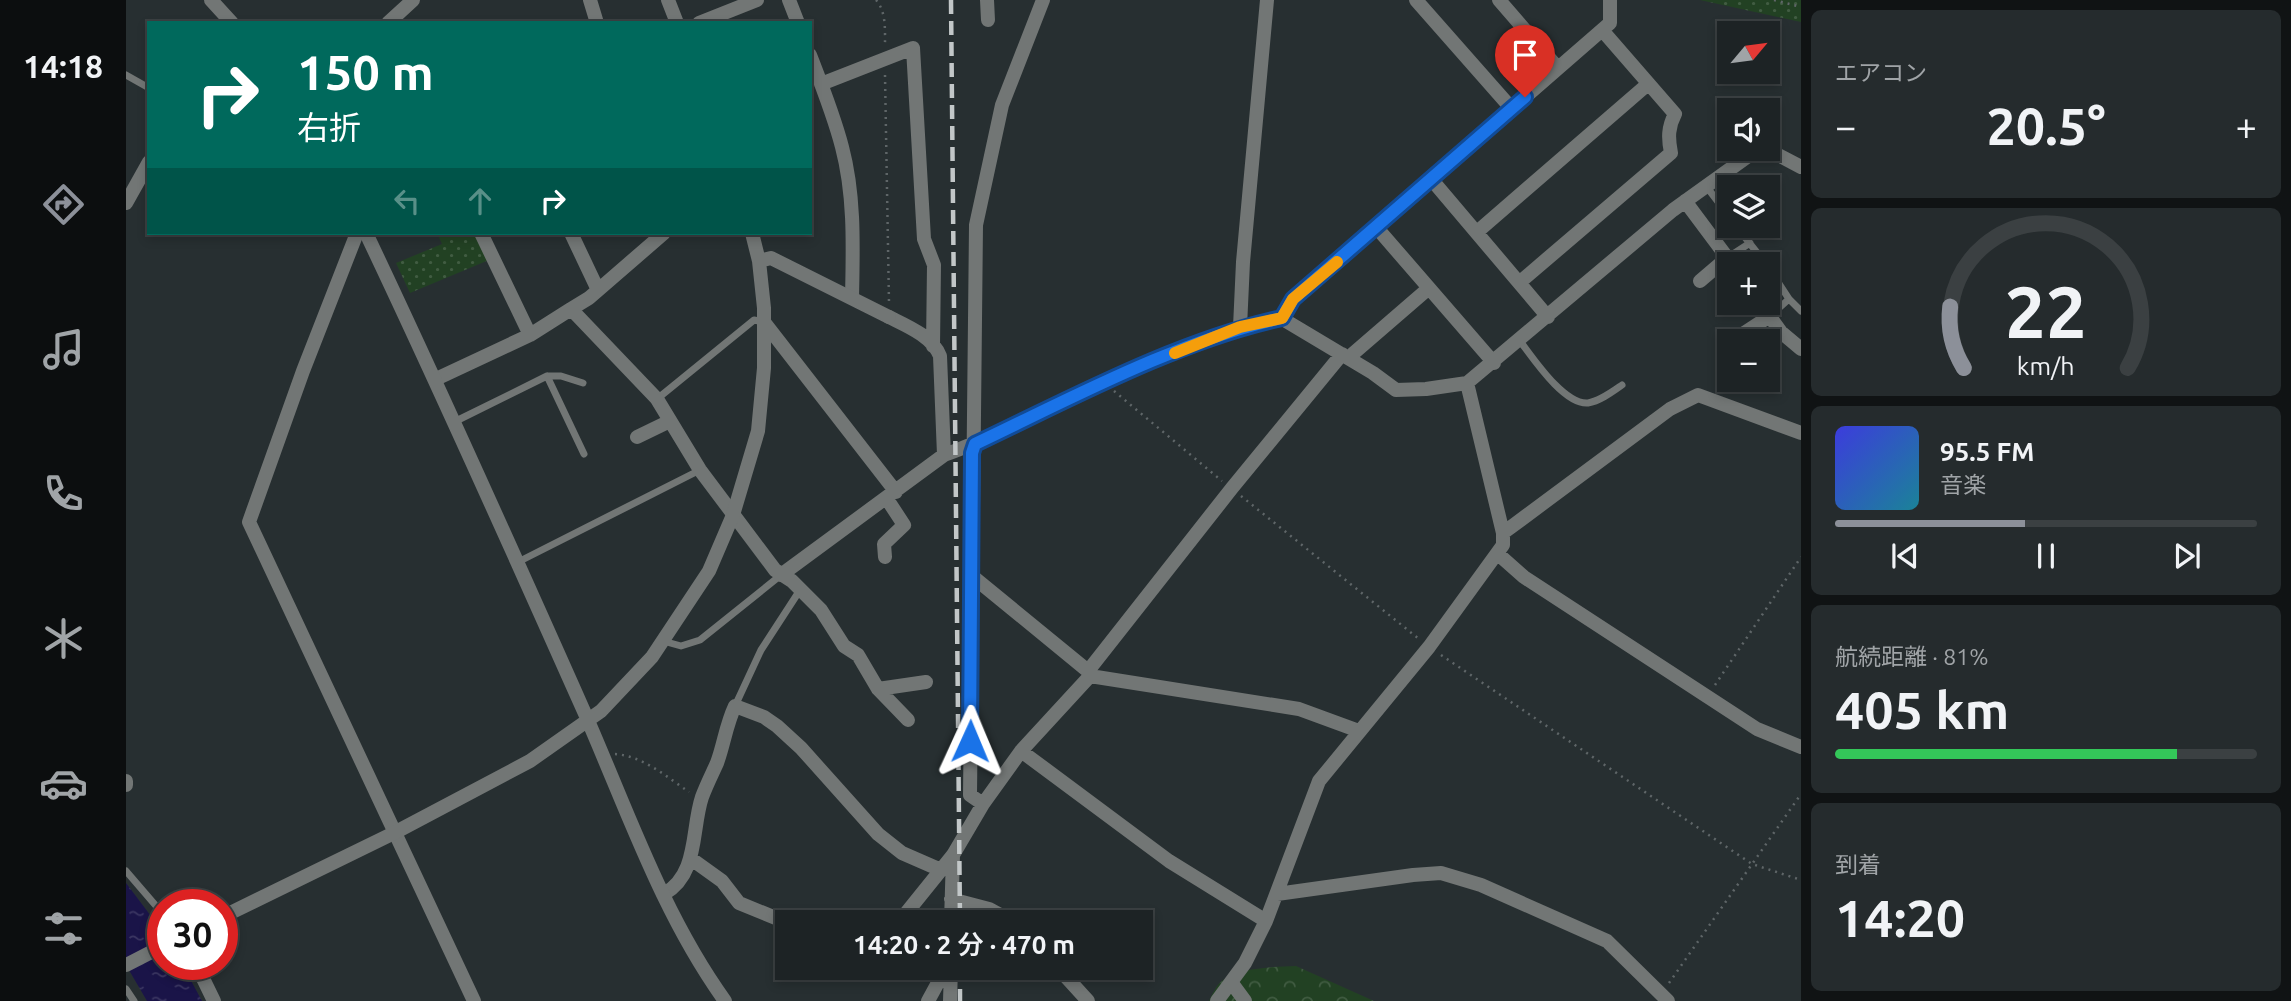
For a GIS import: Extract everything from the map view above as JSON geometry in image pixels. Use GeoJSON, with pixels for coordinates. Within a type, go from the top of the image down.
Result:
{"type":"FeatureCollection","features":[{"type":"Feature","properties":{"kind":"street"},"geometry":{"type":"LineString","coordinates":[[211,0],[228,21]]}},
{"type":"Feature","properties":{"kind":"street"},"geometry":{"type":"LineString","coordinates":[[390,21],[413,0]]}},
{"type":"Feature","properties":{"kind":"street"},"geometry":{"type":"LineString","coordinates":[[590,0],[596,21]]}},
{"type":"Feature","properties":{"kind":"street"},"geometry":{"type":"LineString","coordinates":[[668,0],[676,21]]}},
{"type":"Feature","properties":{"kind":"street"},"geometry":{"type":"LineString","coordinates":[[704,21],[757,0]]}},
{"type":"Feature","properties":{"kind":"street"},"geometry":{"type":"LineString","coordinates":[[789,0],[797,21]]}},
{"type":"Feature","properties":{"kind":"street"},"geometry":{"type":"LineString","coordinates":[[987,0],[988,20]]}},
{"type":"Feature","properties":{"kind":"street"},"geometry":{"type":"LineString","coordinates":[[983,804],[970,796],[976,225],[1002,105],[1043,0]]}},
{"type":"Feature","properties":{"kind":"street"},"geometry":{"type":"LineString","coordinates":[[1240,327],[1243,262],[1267,0]]}},
{"type":"Feature","properties":{"kind":"street"},"geometry":{"type":"LineString","coordinates":[[1416,0],[1511,109]]}},
{"type":"Feature","properties":{"kind":"street"},"geometry":{"type":"LineString","coordinates":[[1499,0],[1558,68]]}},
{"type":"Feature","properties":{"kind":"street"},"geometry":{"type":"LineString","coordinates":[[1282,318],[1293,299],[1610,23],[1610,0]]}},
{"type":"Feature","properties":{"kind":"street"},"geometry":{"type":"LineString","coordinates":[[1520,282],[1671,153],[1668,138],[1670,123],[1675,114],[1602,30]]}},
{"type":"Feature","properties":{"kind":"street"},"geometry":{"type":"LineString","coordinates":[[821,84],[913,48],[924,239],[934,265],[933,346]]}},
{"type":"Feature","properties":{"kind":"street"},"geometry":{"type":"LineString","coordinates":[[812,60],[843,149],[850,193],[853,240],[852,298]]}},
{"type":"Feature","properties":{"kind":"street"},"geometry":{"type":"LineString","coordinates":[[1477,232],[1648,84]]}},
{"type":"Feature","properties":{"kind":"street"},"geometry":{"type":"LineString","coordinates":[[1780,156],[1801,167]]}},
{"type":"Feature","properties":{"kind":"street"},"geometry":{"type":"LineString","coordinates":[[781,575],[892,496],[944,455],[975,444],[1104,382],[1240,327],[1282,318],[1396,390],[1467,383],[1685,201],[1741,161]]}},
{"type":"Feature","properties":{"kind":"street"},"geometry":{"type":"LineString","coordinates":[[126,203],[147,166]]}},
{"type":"Feature","properties":{"kind":"street"},"geometry":{"type":"LineString","coordinates":[[1432,180],[1548,317]]}},
{"type":"Feature","properties":{"kind":"street"},"geometry":{"type":"LineString","coordinates":[[1685,201],[1722,252]]}},
{"type":"Feature","properties":{"kind":"street"},"geometry":{"type":"LineString","coordinates":[[1377,228],[1494,363]]}},
{"type":"Feature","properties":{"kind":"street"},"geometry":{"type":"LineString","coordinates":[[356,235],[249,522],[474,1001]]}},
{"type":"Feature","properties":{"kind":"street"},"geometry":{"type":"LineString","coordinates":[[367,235],[456,421],[664,894],[694,954],[725,1001]]}},
{"type":"Feature","properties":{"kind":"street"},"geometry":{"type":"LineString","coordinates":[[482,235],[530,335]]}},
{"type":"Feature","properties":{"kind":"street"},"geometry":{"type":"LineString","coordinates":[[572,235],[598,290]]}},
{"type":"Feature","properties":{"kind":"street"},"geometry":{"type":"LineString","coordinates":[[436,379],[530,335],[571,309],[598,290],[660,235]]}},
{"type":"Feature","properties":{"kind":"street"},"geometry":{"type":"LineString","coordinates":[[238,909],[394,833],[530,761],[601,712],[652,657],[709,570],[733,515],[758,431],[764,369],[764,322],[760,261],[753,235]]}},
{"type":"Feature","properties":{"kind":"street"},"geometry":{"type":"LineString","coordinates":[[760,261],[771,258],[919,332],[933,346],[940,356],[944,455]]}},
{"type":"Feature","properties":{"kind":"street"},"geometry":{"type":"LineString","coordinates":[[1700,281],[1717,269]]}},
{"type":"Feature","properties":{"kind":"street"},"geometry":{"type":"LineString","coordinates":[[909,910],[953,855],[983,804],[1021,751],[1089,674],[1231,488],[1345,356],[1429,288]]}},
{"type":"Feature","properties":{"kind":"street"},"geometry":{"type":"LineString","coordinates":[[571,309],[657,399],[700,470],[775,570],[792,581],[821,610],[844,646],[858,655],[878,689],[908,720]]}},
{"type":"Feature","properties":{"kind":"street"},"geometry":{"type":"LineString","coordinates":[[1750,329],[1770,316],[1781,332],[1801,349]]}},
{"type":"Feature","properties":{"kind":"street"},"geometry":{"type":"LineString","coordinates":[[764,322],[892,496],[904,525],[884,544],[885,557]]}},
{"type":"Feature","properties":{"kind":"street"},"geometry":{"type":"LineString","coordinates":[[1217,1001],[1244,963],[1266,921],[1319,781],[1429,647],[1503,545],[1503,533],[1467,383]]}},
{"type":"Feature","properties":{"kind":"street"},"geometry":{"type":"LineString","coordinates":[[1503,533],[1670,409],[1698,396],[1801,433]]}},
{"type":"Feature","properties":{"kind":"street"},"geometry":{"type":"LineString","coordinates":[[637,437],[670,421]]}},
{"type":"Feature","properties":{"kind":"street"},"geometry":{"type":"LineString","coordinates":[[1498,554],[1524,578],[1757,729],[1801,747]]}},
{"type":"Feature","properties":{"kind":"street"},"geometry":{"type":"LineString","coordinates":[[972,576],[1089,674],[1299,709],[1359,731]]}},
{"type":"Feature","properties":{"kind":"street"},"geometry":{"type":"LineString","coordinates":[[878,689],[926,682]]}},
{"type":"Feature","properties":{"kind":"street"},"geometry":{"type":"LineString","coordinates":[[664,894],[671,890],[685,872],[695,840],[701,799],[717,763],[735,706],[764,717],[802,748],[878,834],[902,853],[941,870]]}},
{"type":"Feature","properties":{"kind":"street"},"geometry":{"type":"LineString","coordinates":[[1021,751],[1169,861],[1266,921]]}},
{"type":"Feature","properties":{"kind":"street"},"geometry":{"type":"LineString","coordinates":[[951,910],[953,855]]}},
{"type":"Feature","properties":{"kind":"street"},"geometry":{"type":"LineString","coordinates":[[690,858],[722,881],[740,903],[775,918]]}},
{"type":"Feature","properties":{"kind":"street"},"geometry":{"type":"LineString","coordinates":[[1277,894],[1441,873],[1481,885],[1606,941],[1665,997]]}},
{"type":"Feature","properties":{"kind":"street"},"geometry":{"type":"LineString","coordinates":[[951,899],[991,910]]}},
{"type":"Feature","properties":{"kind":"street"},"geometry":{"type":"LineString","coordinates":[[126,965],[147,954]]}},
{"type":"Feature","properties":{"kind":"street"},"geometry":{"type":"LineString","coordinates":[[204,980],[214,1001]]}},
{"type":"Feature","properties":{"kind":"street"},"geometry":{"type":"LineString","coordinates":[[928,1001],[940,980]]}},
{"type":"Feature","properties":{"kind":"street"},"geometry":{"type":"LineString","coordinates":[[946,980],[950,1001]]}},
{"type":"Feature","properties":{"kind":"street"},"geometry":{"type":"LineString","coordinates":[[1069,980],[1088,1001]]}},
{"type":"Feature","properties":{"kind":"street"},"geometry":{"type":"LineString","coordinates":[[1231,982],[1245,1001]]}},
{"type":"Feature","properties":{"kind":"lane"},"geometry":{"type":"LineString","coordinates":[[126,75],[147,87]]}},
{"type":"Feature","properties":{"kind":"lane"},"geometry":{"type":"LineString","coordinates":[[1706,186],[1717,200]]}},
{"type":"Feature","properties":{"kind":"lane"},"geometry":{"type":"LineString","coordinates":[[1746,238],[1757,252]]}},
{"type":"Feature","properties":{"kind":"lane"},"geometry":{"type":"LineString","coordinates":[[1740,252],[1750,243]]}},
{"type":"Feature","properties":{"kind":"lane"},"geometry":{"type":"LineString","coordinates":[[1780,285],[1801,311]]}},
{"type":"Feature","properties":{"kind":"lane"},"geometry":{"type":"LineString","coordinates":[[1770,316],[1789,299]]}},
{"type":"Feature","properties":{"kind":"lane"},"geometry":{"type":"LineString","coordinates":[[657,399],[754,320],[764,322]]}},
{"type":"Feature","properties":{"kind":"lane"},"geometry":{"type":"LineString","coordinates":[[1520,341],[1555,385],[1581,403],[1591,402],[1622,385]]}},
{"type":"Feature","properties":{"kind":"lane"},"geometry":{"type":"LineString","coordinates":[[547,376],[584,454]]}},
{"type":"Feature","properties":{"kind":"lane"},"geometry":{"type":"LineString","coordinates":[[456,421],[547,376],[561,376],[583,383]]}},
{"type":"Feature","properties":{"kind":"lane"},"geometry":{"type":"LineString","coordinates":[[518,562],[700,470]]}},
{"type":"Feature","properties":{"kind":"lane"},"geometry":{"type":"LineString","coordinates":[[663,641],[681,646],[700,640],[781,575]]}},
{"type":"Feature","properties":{"kind":"lane"},"geometry":{"type":"LineString","coordinates":[[735,706],[761,650],[801,589]]}},
{"type":"Feature","properties":{"kind":"lane"},"geometry":{"type":"LineString","coordinates":[[126,871],[147,895]]}},
{"type":"Feature","properties":{"kind":"lane"},"geometry":{"type":"LineString","coordinates":[[126,989],[134,1001]]}},
{"type":"Feature","properties":{"kind":"path"},"geometry":{"type":"LineString","coordinates":[[876,0],[880,4],[885,24],[885,52]]}},
{"type":"Feature","properties":{"kind":"path"},"geometry":{"type":"LineString","coordinates":[[1774,0],[1801,7]]}},
{"type":"Feature","properties":{"kind":"path"},"geometry":{"type":"LineString","coordinates":[[885,66],[889,317]]}},
{"type":"Feature","properties":{"kind":"path"},"geometry":{"type":"LineString","coordinates":[[1104,382],[1429,647],[1752,864],[1801,880]]}},
{"type":"Feature","properties":{"kind":"path"},"geometry":{"type":"LineString","coordinates":[[1707,696],[1801,557]]}},
{"type":"Feature","properties":{"kind":"path"},"geometry":{"type":"LineString","coordinates":[[604,758],[617,753],[636,758],[701,799]]}},
{"type":"Feature","properties":{"kind":"path"},"geometry":{"type":"LineString","coordinates":[[1665,997],[1801,794]]}},
{"type":"Feature","properties":{"kind":"green space"},"geometry":{"type":"Polygon","coordinates":[[[1700,0],[1801,0],[1801,22],[1700,0]]]}},
{"type":"Feature","properties":{"kind":"green space"},"geometry":{"type":"Polygon","coordinates":[[[438,235],[475,235],[489,260],[410,293],[396,263],[442,244],[438,235]]]}},
{"type":"Feature","properties":{"kind":"green space"},"geometry":{"type":"Polygon","coordinates":[[[1296,966],[1374,1001],[1209,1001],[1217,986],[1232,975],[1254,969],[1296,966]]]}},
{"type":"Feature","properties":{"kind":"water"},"geometry":{"type":"Polygon","coordinates":[[[126,883],[147,911],[147,980],[191,980],[202,1001],[147,1001],[126,965],[126,883]]]}},
{"type":"Feature","properties":{"kind":"railway"},"geometry":{"type":"LineString","coordinates":[[951,0],[960,910]]}},
{"type":"Feature","properties":{"kind":"railway"},"geometry":{"type":"LineString","coordinates":[[960,980],[960,1001]]}},
{"type":"Feature","properties":{"kind":"slow traffic"},"geometry":{"type":"LineString","coordinates":[[1175,353],[1240,327],[1282,318],[1293,299],[1337,262]]}},
{"type":"Feature","properties":{"kind":"route"},"geometry":{"type":"LineString","coordinates":[[970,741],[972,453],[975,444],[1104,382],[1160,359],[1240,327],[1282,318],[1293,299],[1525,97]]}}]}
